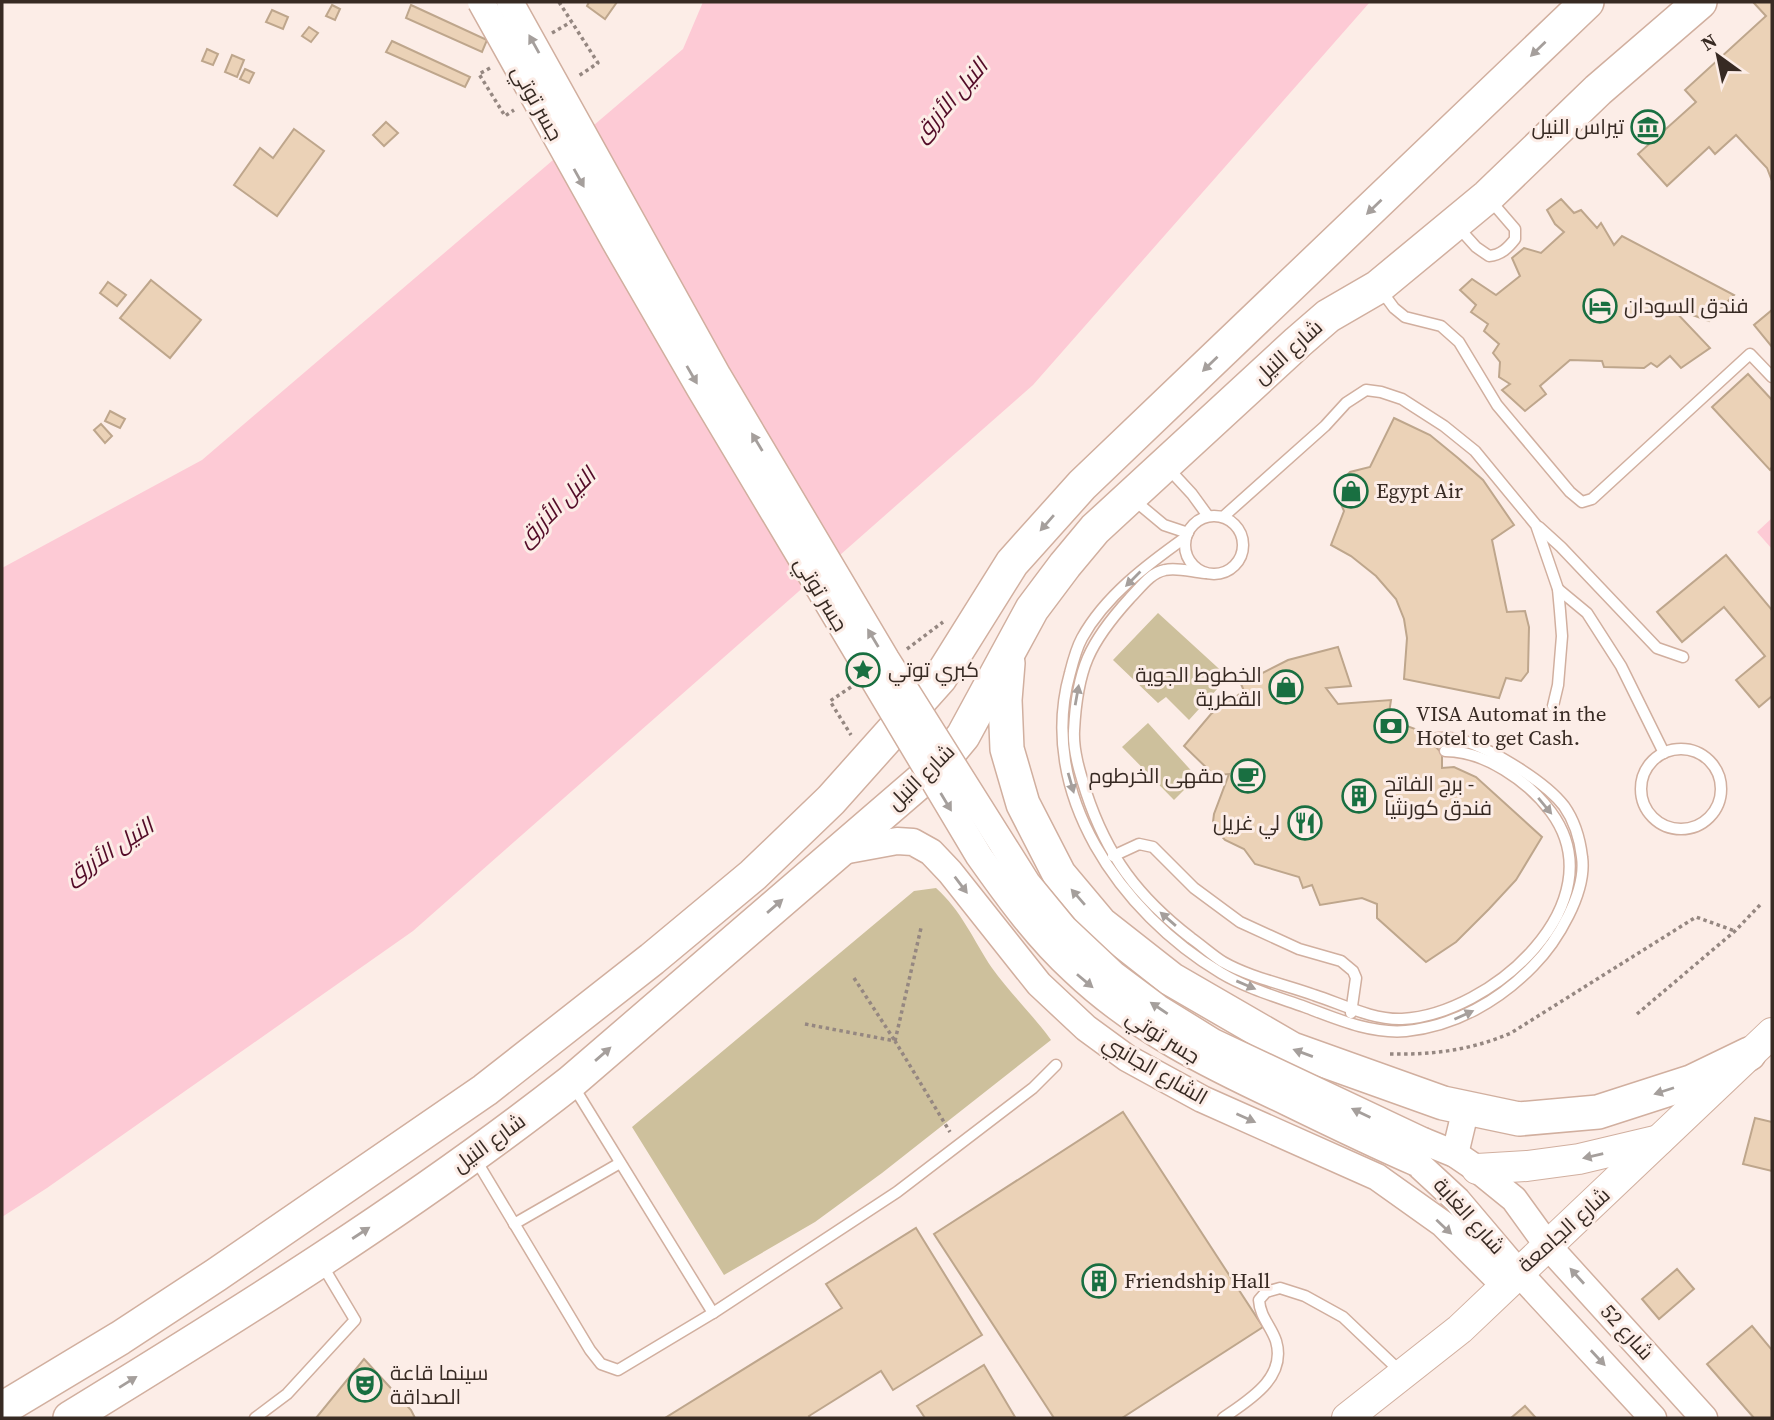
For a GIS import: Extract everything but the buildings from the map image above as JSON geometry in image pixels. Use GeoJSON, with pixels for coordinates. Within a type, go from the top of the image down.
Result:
{"type":"FeatureCollection","features":[{"type":"Feature","properties":{"kind":"main road","name":"شارع النيل"},"geometry":{"type":"LineString","coordinates":[[2,1409],[120,1338],[205,1282],[485,1090],[652,959],[753,875],[831,800],[940,678],[1012,564],[1082,485],[1587,2]]}},
{"type":"Feature","properties":{"kind":"main road","name":"شارع النيل"},"geometry":{"type":"LineString","coordinates":[[70,1418],[190,1345],[512,1128],[571,1082],[939,765],[963,736],[980,708],[1032,609],[1096,529],[1328,316],[1378,287],[1488,195],[1598,89],[1700,2]]}},
{"type":"Feature","properties":{"kind":"main road"},"geometry":{"type":"LineString","coordinates":[[1009,649],[1005,700],[1007,749],[1023,804],[1059,874],[1101,924],[1171,979],[1292,1049],[1443,1103],[1519,1119],[1598,1112],[1691,1082],[1760,1044]]}},
{"type":"Feature","properties":{"kind":"main road","name":"شارع الجامعة"},"geometry":{"type":"LineString","coordinates":[[1347,1418],[1460,1329],[1760,1044]]}},
{"type":"Feature","properties":{"kind":"main road"},"geometry":{"type":"LineString","coordinates":[[485,1090],[512,1128]]}},
{"type":"Feature","properties":{"kind":"main road"},"geometry":{"type":"LineString","coordinates":[[1466,1161],[1527,1166],[1579,1159],[1660,1140]]}},
{"type":"Feature","properties":{"kind":"main road"},"geometry":{"type":"LineString","coordinates":[[38,1387],[60,1418]]}},
{"type":"Feature","properties":{"kind":"street","name":"جسر توتي"},"geometry":{"type":"LineString","coordinates":[[481,2],[714,412],[972,845],[1016,908],[1075,973],[1121,1011],[1156,1035],[1195,1058],[1420,1152]]}},
{"type":"Feature","properties":{"kind":"street","name":"جسر توتي"},"geometry":{"type":"LineString","coordinates":[[510,2],[718,376],[886,659],[1044,907],[1114,975],[1157,1008],[1213,1042],[1420,1152]]}},
{"type":"Feature","properties":{"kind":"street","name":"الشارع الجانبي"},"geometry":{"type":"LineString","coordinates":[[837,852],[897,841],[913,842],[931,852],[1039,984],[1086,1028],[1127,1058],[1202,1099],[1377,1177],[1443,1224],[1511,1278]]}},
{"type":"Feature","properties":{"kind":"street"},"geometry":{"type":"LineString","coordinates":[[1466,1108],[1466,1161]]}},
{"type":"Feature","properties":{"kind":"street","name":"شارع الغابة"},"geometry":{"type":"LineString","coordinates":[[1420,1152],[1466,1161],[1514,1199],[1548,1246]]}},
{"type":"Feature","properties":{"kind":"street","name":"شارع الغابة"},"geometry":{"type":"LineString","coordinates":[[1420,1152],[1511,1278]]}},
{"type":"Feature","properties":{"kind":"street","name":"شارع 52"},"geometry":{"type":"LineString","coordinates":[[1548,1246],[1704,1418]]}},
{"type":"Feature","properties":{"kind":"street","name":"شارع 52"},"geometry":{"type":"LineString","coordinates":[[1511,1278],[1653,1418]]}},
{"type":"Feature","properties":{"kind":"lane"},"geometry":{"type":"LineString","coordinates":[[1454,223],[1489,257],[1506,249],[1515,239],[1515,229],[1488,195]]}},
{"type":"Feature","properties":{"kind":"lane"},"geometry":{"type":"LineString","coordinates":[[1378,287],[1394,308],[1405,317],[1441,326],[1459,342],[1497,405],[1570,492],[1582,502],[1592,499],[1750,354],[1772,377]]}},
{"type":"Feature","properties":{"kind":"lane"},"geometry":{"type":"LineString","coordinates":[[1223,517],[1325,426],[1346,403],[1366,390],[1381,392],[1402,399],[1444,426],[1475,451],[1536,525],[1561,547],[1657,648],[1683,657]]}},
{"type":"Feature","properties":{"kind":"lane"},"geometry":{"type":"LineString","coordinates":[[1165,465],[1208,516]]}},
{"type":"Feature","properties":{"kind":"lane"},"geometry":{"type":"LineString","coordinates":[[1130,496],[1164,525],[1187,535]]}},
{"type":"Feature","properties":{"kind":"lane"},"geometry":{"type":"LineString","coordinates":[[1432,738],[1448,738],[1468,743],[1532,777],[1552,792],[1566,809],[1578,836],[1583,860],[1577,892],[1567,919],[1549,949],[1517,983],[1498,997],[1461,1016],[1419,1029],[1391,1031],[1348,1022],[1245,985],[1222,974],[1183,947],[1148,916],[1114,876],[1080,816],[1068,776],[1062,739],[1063,697],[1082,637],[1108,603],[1138,573],[1187,535],[1196,522],[1208,516],[1223,517],[1233,522],[1244,543],[1237,564],[1216,574],[1168,569],[1150,578],[1103,629],[1082,670],[1075,703],[1074,741],[1093,812],[1113,856],[1146,899],[1223,962],[1263,979],[1389,1019],[1406,1019],[1440,1011],[1496,984],[1532,953],[1546,934],[1562,903],[1569,875],[1565,838],[1550,811],[1525,785],[1473,755],[1446,751]]}},
{"type":"Feature","properties":{"kind":"lane"},"geometry":{"type":"LineString","coordinates":[[1536,525],[1558,589],[1562,636],[1553,706]]}},
{"type":"Feature","properties":{"kind":"lane"},"geometry":{"type":"LineString","coordinates":[[1187,535],[1185,548],[1188,559],[1205,573]]}},
{"type":"Feature","properties":{"kind":"lane"},"geometry":{"type":"LineString","coordinates":[[1558,589],[1587,613],[1615,655],[1664,753]]}},
{"type":"Feature","properties":{"kind":"lane"},"geometry":{"type":"LineString","coordinates":[[1678,749],[1693,750],[1706,757],[1716,768],[1721,782],[1721,797],[1715,810],[1705,821],[1692,828],[1677,829],[1663,825],[1651,816],[1644,803],[1641,789],[1644,774],[1652,762],[1664,753],[1678,749]]}},
{"type":"Feature","properties":{"kind":"lane"},"geometry":{"type":"LineString","coordinates":[[1113,856],[1139,845],[1153,847],[1211,903],[1240,922],[1299,949],[1341,961],[1353,971],[1356,978],[1348,1022]]}},
{"type":"Feature","properties":{"kind":"lane"},"geometry":{"type":"LineString","coordinates":[[473,1155],[590,1350],[601,1364],[618,1370],[713,1313],[897,1192],[1033,1088],[1056,1065]]}},
{"type":"Feature","properties":{"kind":"lane"},"geometry":{"type":"LineString","coordinates":[[571,1082],[713,1313]]}},
{"type":"Feature","properties":{"kind":"lane"},"geometry":{"type":"LineString","coordinates":[[514,1224],[620,1163]]}},
{"type":"Feature","properties":{"kind":"lane"},"geometry":{"type":"LineString","coordinates":[[255,1418],[287,1394],[355,1320],[319,1260]]}},
{"type":"Feature","properties":{"kind":"lane"},"geometry":{"type":"LineString","coordinates":[[1223,1418],[1256,1395],[1273,1375],[1278,1354],[1275,1339],[1259,1310],[1259,1300],[1266,1292],[1280,1288],[1304,1296],[1343,1317],[1404,1374]]}},
{"type":"Feature","properties":{"kind":"path"},"geometry":{"type":"LineString","coordinates":[[559,2],[598,63],[574,79]]}},
{"type":"Feature","properties":{"kind":"path"},"geometry":{"type":"LineString","coordinates":[[479,74],[505,116],[516,109]]}},
{"type":"Feature","properties":{"kind":"path"},"geometry":{"type":"LineString","coordinates":[[898,655],[948,618]]}},
{"type":"Feature","properties":{"kind":"path"},"geometry":{"type":"LineString","coordinates":[[851,733],[830,701],[854,685]]}},
{"type":"Feature","properties":{"kind":"path"},"geometry":{"type":"LineString","coordinates":[[1637,1014],[1735,931],[1760,905]]}},
{"type":"Feature","properties":{"kind":"path"},"geometry":{"type":"LineString","coordinates":[[1380,1054],[1430,1055],[1495,1040],[1511,1033],[1696,917],[1735,931]]}},
{"type":"Feature","properties":{"kind":"path"},"geometry":{"type":"LineString","coordinates":[[895,1041],[920,928]]}},
{"type":"Feature","properties":{"kind":"path"},"geometry":{"type":"LineString","coordinates":[[854,978],[958,1145]]}},
{"type":"Feature","properties":{"kind":"path"},"geometry":{"type":"LineString","coordinates":[[805,1024],[895,1041]]}},
{"type":"Feature","properties":{"kind":"shaded area"},"geometry":{"type":"Polygon","coordinates":[[[1158,613],[1228,677],[1189,720],[1166,697],[1158,703],[1113,660],[1158,613]]]}},
{"type":"Feature","properties":{"kind":"shaded area"},"geometry":{"type":"Polygon","coordinates":[[[1148,723],[1197,777],[1174,800],[1122,747],[1148,723]]]}},
{"type":"Feature","properties":{"kind":"shaded area"},"geometry":{"type":"Polygon","coordinates":[[[936,888],[960,916],[999,977],[1051,1040],[882,1173],[815,1222],[724,1275],[632,1127],[914,891],[936,888]]]}},
{"type":"Feature","properties":{"kind":"water","name":"النيل الأزرق"},"geometry":{"type":"Polygon","coordinates":[[[703,2],[1370,2],[1033,385],[413,931],[2,1217],[2,568],[202,460],[683,49],[703,2]]]}},
{"type":"Feature","properties":{"kind":"water"},"geometry":{"type":"Polygon","coordinates":[[[1772,518],[1772,549],[1757,532],[1772,518]]]}},
{"type":"Feature","properties":{"kind":"place","name":"تيراس النيل"},"geometry":{"type":"Point","coordinates":[1648,127]}},
{"type":"Feature","properties":{"kind":"place","name":"فندق السودان"},"geometry":{"type":"Point","coordinates":[1600,306]}},
{"type":"Feature","properties":{"kind":"place","name":"Egypt Air"},"geometry":{"type":"Point","coordinates":[1351,491]}},
{"type":"Feature","properties":{"kind":"place","name":"كبري توتي"},"geometry":{"type":"Point","coordinates":[863,670]}},
{"type":"Feature","properties":{"kind":"place","name":"الخطوط الجوية القطرية"},"geometry":{"type":"Point","coordinates":[1286,687]}},
{"type":"Feature","properties":{"kind":"place","name":"VISA Automat in the Hotel to get Cash."},"geometry":{"type":"Point","coordinates":[1391,726]}},
{"type":"Feature","properties":{"kind":"place","name":"مقهى الخرطوم"},"geometry":{"type":"Point","coordinates":[1248,776]}},
{"type":"Feature","properties":{"kind":"place","name":"برج الفاتح - فندق كورنثيا"},"geometry":{"type":"Point","coordinates":[1359,796]}},
{"type":"Feature","properties":{"kind":"place","name":"لي غريل"},"geometry":{"type":"Point","coordinates":[1305,823]}},
{"type":"Feature","properties":{"kind":"place","name":"Friendship Hall"},"geometry":{"type":"Point","coordinates":[1099,1281]}},
{"type":"Feature","properties":{"kind":"place","name":"سينما قاعة الصداقة"},"geometry":{"type":"Point","coordinates":[365,1385]}}]}
